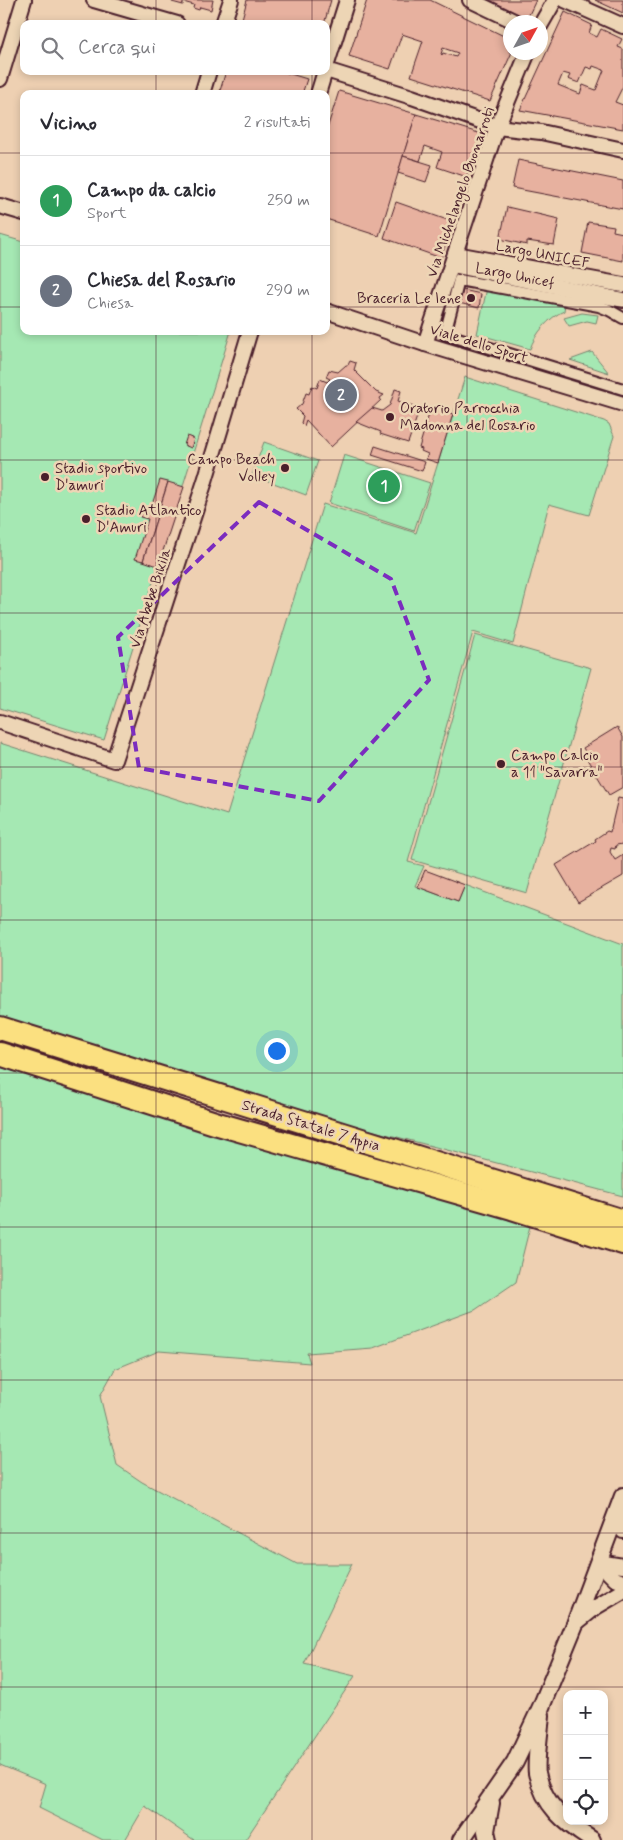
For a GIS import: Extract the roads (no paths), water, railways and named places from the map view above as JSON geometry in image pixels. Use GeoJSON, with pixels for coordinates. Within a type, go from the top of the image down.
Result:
{"type":"FeatureCollection","features":[{"type":"Feature","properties":{"kind":"highway","name":"Strada Statale 7 Appia"},"geometry":{"type":"LineString","coordinates":[[0,1028],[623,1221]]}},
{"type":"Feature","properties":{"kind":"highway","name":"Strada Statale 7 Appia"},"geometry":{"type":"LineString","coordinates":[[0,1054],[218,1124],[512,1208],[623,1243]]}},
{"type":"Feature","properties":{"kind":"highway"},"geometry":{"type":"LineString","coordinates":[[574,1207],[623,1204]]}},
{"type":"Feature","properties":{"kind":"highway"},"geometry":{"type":"LineString","coordinates":[[512,1208],[544,1225],[600,1244],[623,1258]]}},
{"type":"Feature","properties":{"kind":"street"},"geometry":{"type":"LineString","coordinates":[[0,79],[24,0]]}},
{"type":"Feature","properties":{"kind":"street"},"geometry":{"type":"LineString","coordinates":[[94,0],[163,20]]}},
{"type":"Feature","properties":{"kind":"street"},"geometry":{"type":"LineString","coordinates":[[224,20],[230,0]]}},
{"type":"Feature","properties":{"kind":"street"},"geometry":{"type":"LineString","coordinates":[[330,57],[347,0]]}},
{"type":"Feature","properties":{"kind":"street"},"geometry":{"type":"LineString","coordinates":[[470,0],[503,16]]}},
{"type":"Feature","properties":{"kind":"street"},"geometry":{"type":"LineString","coordinates":[[546,15],[555,0]]}},
{"type":"Feature","properties":{"kind":"street"},"geometry":{"type":"LineString","coordinates":[[565,0],[623,26]]}},
{"type":"Feature","properties":{"kind":"street","name":"Via Michelangelo Buonarroti"},"geometry":{"type":"LineString","coordinates":[[425,344],[497,127],[525,60]]}},
{"type":"Feature","properties":{"kind":"street"},"geometry":{"type":"LineString","coordinates":[[330,71],[412,97],[497,127],[541,132],[623,150]]}},
{"type":"Feature","properties":{"kind":"street"},"geometry":{"type":"LineString","coordinates":[[203,90],[208,75]]}},
{"type":"Feature","properties":{"kind":"street"},"geometry":{"type":"LineString","coordinates":[[319,90],[324,75]]}},
{"type":"Feature","properties":{"kind":"street"},"geometry":{"type":"LineString","coordinates":[[0,206],[20,212]]}},
{"type":"Feature","properties":{"kind":"street","name":"Largo UNICEF"},"geometry":{"type":"LineString","coordinates":[[454,260],[623,285]]}},
{"type":"Feature","properties":{"kind":"street","name":"Largo UNICEF"},"geometry":{"type":"LineString","coordinates":[[454,260],[623,300]]}},
{"type":"Feature","properties":{"kind":"street","name":"Largo Unicef"},"geometry":{"type":"LineString","coordinates":[[623,318],[599,306],[459,280],[445,334],[623,389]]}},
{"type":"Feature","properties":{"kind":"street","name":"Largo UNICEF"},"geometry":{"type":"LineString","coordinates":[[601,295],[623,307]]}},
{"type":"Feature","properties":{"kind":"street","name":"Viale dello Sport"},"geometry":{"type":"LineString","coordinates":[[330,312],[425,344],[623,404]]}},
{"type":"Feature","properties":{"kind":"street","name":"Via Abebe Bikila"},"geometry":{"type":"LineString","coordinates":[[0,722],[114,760],[205,480],[249,335]]}},
{"type":"Feature","properties":{"kind":"street"},"geometry":{"type":"LineString","coordinates":[[621,1500],[623,1531]]}},
{"type":"Feature","properties":{"kind":"street"},"geometry":{"type":"LineString","coordinates":[[461,1840],[515,1762],[541,1707],[575,1624],[621,1500]]}},
{"type":"Feature","properties":{"kind":"street"},"geometry":{"type":"LineString","coordinates":[[598,1562],[623,1566]]}},
{"type":"Feature","properties":{"kind":"street"},"geometry":{"type":"LineString","coordinates":[[598,1562],[615,1579],[623,1582]]}},
{"type":"Feature","properties":{"kind":"street"},"geometry":{"type":"LineString","coordinates":[[575,1624],[596,1607],[623,1591]]}},
{"type":"Feature","properties":{"kind":"street"},"geometry":{"type":"LineString","coordinates":[[541,1707],[537,1772],[547,1801],[568,1825],[592,1840]]}},
{"type":"Feature","properties":{"kind":"street"},"geometry":{"type":"LineString","coordinates":[[488,1840],[486,1831],[492,1797]]}},
{"type":"Feature","properties":{"kind":"place","name":"Braceria Le Iene"},"geometry":{"type":"Point","coordinates":[471,298]}},
{"type":"Feature","properties":{"kind":"place","name":"Chiesa del Rosario"},"geometry":{"type":"Point","coordinates":[341,395]}},
{"type":"Feature","properties":{"kind":"place","name":"Oratorio Parrocchia Madonna del Rosario"},"geometry":{"type":"Point","coordinates":[390,417]}},
{"type":"Feature","properties":{"kind":"place","name":"Campo Beach Volley"},"geometry":{"type":"Point","coordinates":[285,468]}},
{"type":"Feature","properties":{"kind":"place","name":"Stadio sportivo D'amuri"},"geometry":{"type":"Point","coordinates":[45,477]}},
{"type":"Feature","properties":{"kind":"place","name":"Campo da calcio"},"geometry":{"type":"Point","coordinates":[384,486]}},
{"type":"Feature","properties":{"kind":"place","name":"Stadio Atlantico D'Amuri"},"geometry":{"type":"Point","coordinates":[86,519]}},
{"type":"Feature","properties":{"kind":"place","name":"Campo Calcio a 11 \"Savarra\""},"geometry":{"type":"Point","coordinates":[501,764]}}]}
